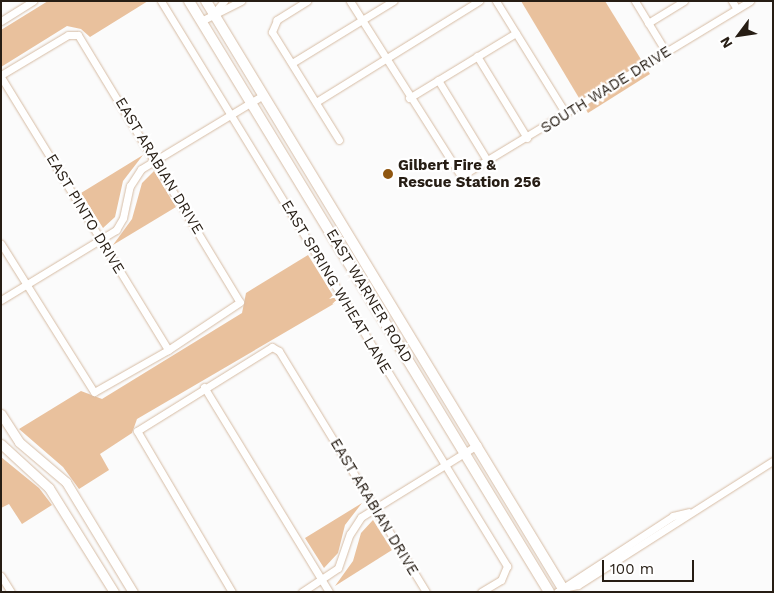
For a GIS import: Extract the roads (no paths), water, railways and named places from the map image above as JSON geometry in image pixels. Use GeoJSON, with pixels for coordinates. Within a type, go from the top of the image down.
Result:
{"type":"FeatureCollection","features":[{"type":"Feature","properties":{"kind":"main road","name":"EAST WARNER ROAD"},"geometry":{"type":"LineString","coordinates":[[189,1],[549,592]]}},
{"type":"Feature","properties":{"kind":"main road","name":"EAST WARNER ROAD"},"geometry":{"type":"LineString","coordinates":[[206,1],[358,248],[562,591]]}},
{"type":"Feature","properties":{"kind":"main road"},"geometry":{"type":"LineString","coordinates":[[344,256],[358,248]]}},
{"type":"Feature","properties":{"kind":"street"},"geometry":{"type":"LineString","coordinates":[[1,21],[33,1]]}},
{"type":"Feature","properties":{"kind":"street","name":"EAST SPRING WHEAT LANE"},"geometry":{"type":"LineString","coordinates":[[161,1],[445,465],[507,573],[481,592]]}},
{"type":"Feature","properties":{"kind":"street"},"geometry":{"type":"LineString","coordinates":[[214,13],[224,1]]}},
{"type":"Feature","properties":{"kind":"street"},"geometry":{"type":"LineString","coordinates":[[201,21],[241,1]]}},
{"type":"Feature","properties":{"kind":"street"},"geometry":{"type":"LineString","coordinates":[[307,1],[271,26],[339,140]]}},
{"type":"Feature","properties":{"kind":"street"},"geometry":{"type":"LineString","coordinates":[[350,1],[409,98],[516,33]]}},
{"type":"Feature","properties":{"kind":"street"},"geometry":{"type":"LineString","coordinates":[[292,63],[393,1]]}},
{"type":"Feature","properties":{"kind":"street"},"geometry":{"type":"LineString","coordinates":[[316,102],[479,1]]}},
{"type":"Feature","properties":{"kind":"street"},"geometry":{"type":"LineString","coordinates":[[496,1],[566,114]]}},
{"type":"Feature","properties":{"kind":"street"},"geometry":{"type":"LineString","coordinates":[[635,1],[666,52]]}},
{"type":"Feature","properties":{"kind":"street"},"geometry":{"type":"LineString","coordinates":[[648,23],[684,1]]}},
{"type":"Feature","properties":{"kind":"street"},"geometry":{"type":"LineString","coordinates":[[732,1],[737,9]]}},
{"type":"Feature","properties":{"kind":"street","name":"SOUTH WADE DRIVE"},"geometry":{"type":"LineString","coordinates":[[409,98],[461,176],[488,162],[750,1]]}},
{"type":"Feature","properties":{"kind":"street","name":"EAST ARABIAN DRIVE"},"geometry":{"type":"LineString","coordinates":[[1,76],[75,34],[155,160],[240,302],[168,350]]}},
{"type":"Feature","properties":{"kind":"street"},"geometry":{"type":"LineString","coordinates":[[477,56],[527,138]]}},
{"type":"Feature","properties":{"kind":"street","name":"EAST PINTO DRIVE"},"geometry":{"type":"LineString","coordinates":[[1,76],[168,350]]}},
{"type":"Feature","properties":{"kind":"street"},"geometry":{"type":"LineString","coordinates":[[438,80],[488,162]]}},
{"type":"Feature","properties":{"kind":"street"},"geometry":{"type":"LineString","coordinates":[[1,300],[101,240],[123,218],[134,178],[155,160],[263,96]]}},
{"type":"Feature","properties":{"kind":"street"},"geometry":{"type":"LineString","coordinates":[[1,244],[94,392],[168,350]]}},
{"type":"Feature","properties":{"kind":"street","name":"EAST ARABIAN DRIVE"},"geometry":{"type":"LineString","coordinates":[[204,387],[272,347],[279,351],[426,592]]}},
{"type":"Feature","properties":{"kind":"street"},"geometry":{"type":"LineString","coordinates":[[232,592],[137,431],[204,387],[329,592]]}},
{"type":"Feature","properties":{"kind":"street"},"geometry":{"type":"LineString","coordinates":[[1,414],[19,442],[66,482],[134,592]]}},
{"type":"Feature","properties":{"kind":"street"},"geometry":{"type":"LineString","coordinates":[[1,444],[49,488],[114,592]]}},
{"type":"Feature","properties":{"kind":"street"},"geometry":{"type":"LineString","coordinates":[[302,592],[338,568],[354,525],[374,509],[476,445]]}},
{"type":"Feature","properties":{"kind":"street"},"geometry":{"type":"LineString","coordinates":[[562,591],[578,585],[677,525],[690,512],[773,461]]}},
{"type":"Feature","properties":{"kind":"street"},"geometry":{"type":"LineString","coordinates":[[1,576],[11,592]]}},
{"type":"Feature","properties":{"kind":"place","name":"Gilbert Fire & Rescue Station 256"},"geometry":{"type":"Point","coordinates":[388,174]}}]}
